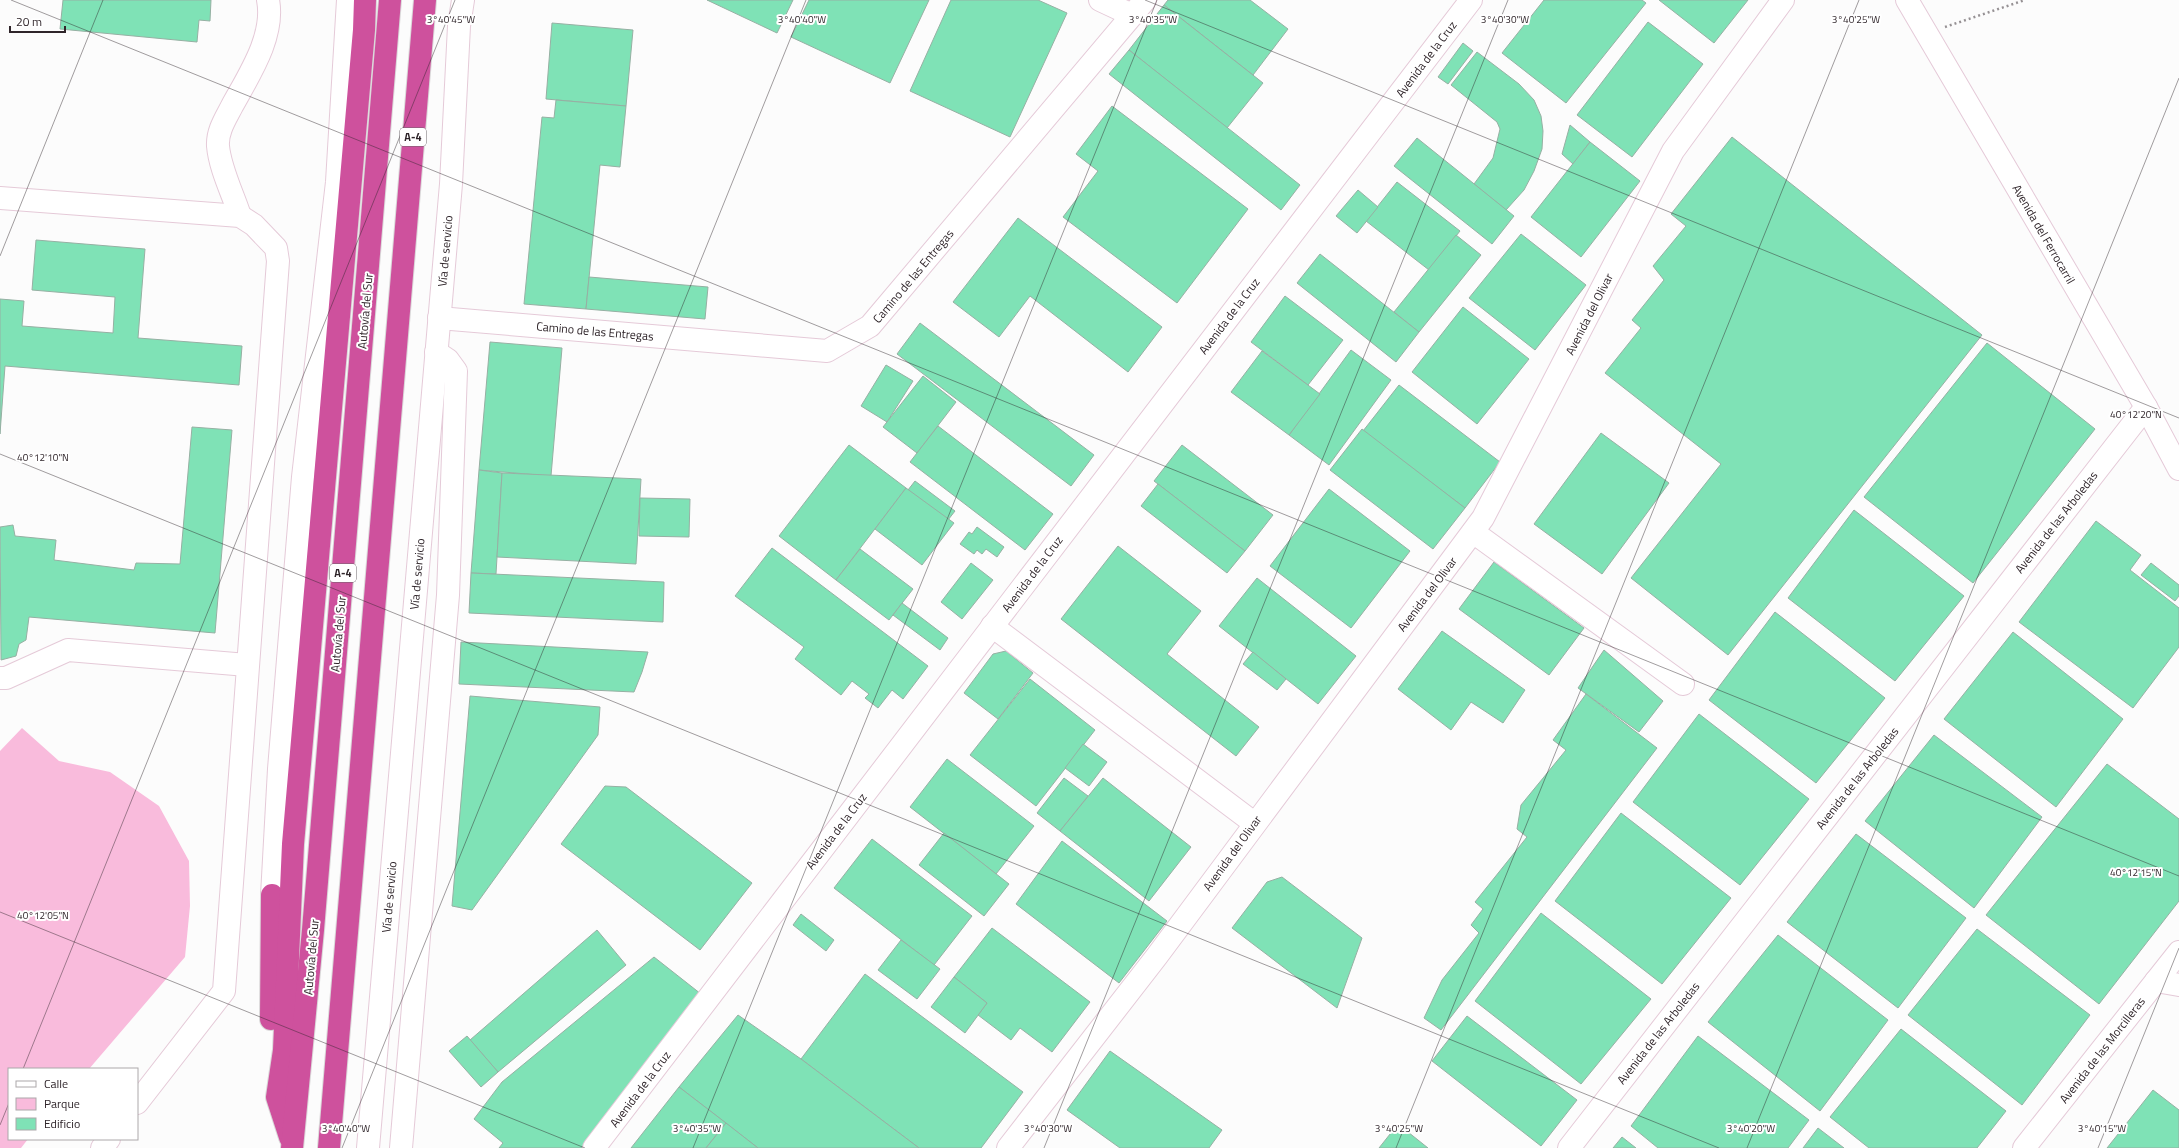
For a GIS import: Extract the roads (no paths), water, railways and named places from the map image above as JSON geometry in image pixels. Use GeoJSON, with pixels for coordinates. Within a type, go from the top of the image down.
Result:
{"type":"FeatureCollection","features":[{"type":"Feature","properties":{"kind":"highway"},"geometry":{"type":"LineString","coordinates":[[277,1097],[284,1050],[293,844],[364,30],[365,0]]}},
{"type":"Feature","properties":{"kind":"highway","name":"Autovía del Sur"},"geometry":{"type":"LineString","coordinates":[[293,1147],[314,922],[390,0]]}},
{"type":"Feature","properties":{"kind":"highway","name":"A-4"},"geometry":{"type":"LineString","coordinates":[[329,1148],[425,0]]}},
{"type":"Feature","properties":{"kind":"highway"},"geometry":{"type":"LineString","coordinates":[[272,895],[271,1051],[277,1097],[293,1147]]}},
{"type":"Feature","properties":{"kind":"street"},"geometry":{"type":"LineString","coordinates":[[240,216],[218,145],[220,129],[253,67],[265,37],[270,10],[268,0]]}},
{"type":"Feature","properties":{"kind":"street"},"geometry":{"type":"LineString","coordinates":[[272,895],[279,770],[303,485],[337,182],[348,0]]}},
{"type":"Feature","properties":{"kind":"street","name":"Vía de servicio"},"geometry":{"type":"LineString","coordinates":[[368,1148],[451,184],[459,26],[463,0]]}},
{"type":"Feature","properties":{"kind":"street"},"geometry":{"type":"LineString","coordinates":[[1100,0],[1139,8]]}},
{"type":"Feature","properties":{"kind":"street","name":"Avenida de la Cruz"},"geometry":{"type":"LineString","coordinates":[[594,1148],[1471,0]]}},
{"type":"Feature","properties":{"kind":"street","name":"Avenida del Olivar"},"geometry":{"type":"LineString","coordinates":[[1008,1148],[1157,956],[1254,823],[1484,518],[1673,151],[1783,0]]}},
{"type":"Feature","properties":{"kind":"street","name":"Avenida del Ferrocarril"},"geometry":{"type":"LineString","coordinates":[[1907,0],[2146,407],[2179,469]]}},
{"type":"Feature","properties":{"kind":"street","name":"Camino de las Entregas"},"geometry":{"type":"LineString","coordinates":[[439,318],[827,351],[870,326],[1139,8]]}},
{"type":"Feature","properties":{"kind":"street"},"geometry":{"type":"LineString","coordinates":[[0,198],[240,216],[254,224],[276,248],[278,261],[224,991],[138,1102]]}},
{"type":"Feature","properties":{"kind":"street"},"geometry":{"type":"LineString","coordinates":[[401,1148],[448,595],[456,371],[448,360],[436,352]]}},
{"type":"Feature","properties":{"kind":"street","name":"Avenida de las Arboledas"},"geometry":{"type":"LineString","coordinates":[[1569,1148],[2146,407]]}},
{"type":"Feature","properties":{"kind":"street"},"geometry":{"type":"LineString","coordinates":[[1474,532],[1683,684]]}},
{"type":"Feature","properties":{"kind":"street"},"geometry":{"type":"LineString","coordinates":[[992,626],[1254,823]]}},
{"type":"Feature","properties":{"kind":"street"},"geometry":{"type":"LineString","coordinates":[[0,678],[6,678],[68,650],[247,665]]}},
{"type":"Feature","properties":{"kind":"street","name":"Avenida de las Morcilleras"},"geometry":{"type":"LineString","coordinates":[[2024,1148],[2179,952]]}},
{"type":"Feature","properties":{"kind":"street"},"geometry":{"type":"LineString","coordinates":[[2156,981],[2179,985]]}},
{"type":"Feature","properties":{"kind":"street"},"geometry":{"type":"LineString","coordinates":[[102,1148],[108,1140]]}}]}
